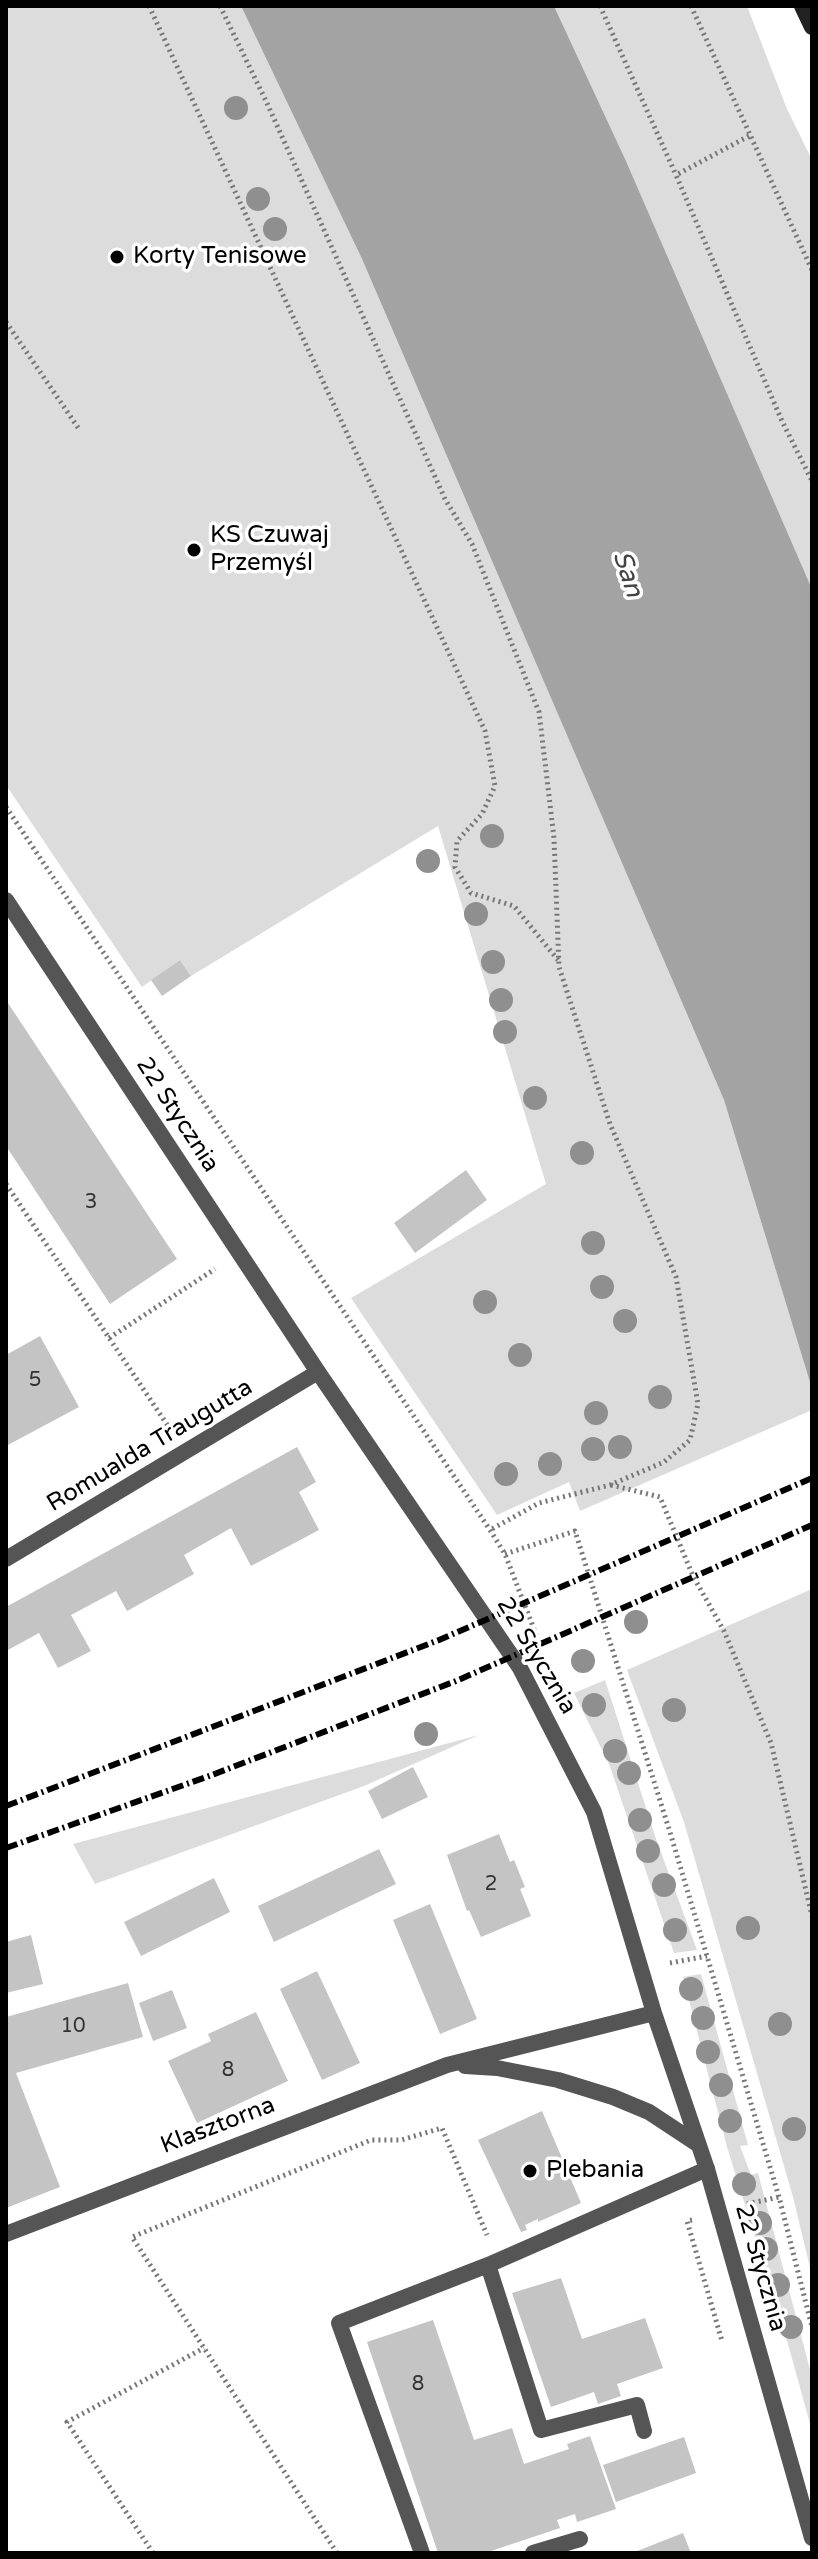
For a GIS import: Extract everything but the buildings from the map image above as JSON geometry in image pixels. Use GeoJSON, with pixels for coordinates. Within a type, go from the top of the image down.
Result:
{"type":"FeatureCollection","features":[{"type":"Feature","properties":{"kind":"street"},"geometry":{"type":"LineString","coordinates":[[802,6],[812,27]]}},
{"type":"Feature","properties":{"kind":"street","name":"22 Stycznia"},"geometry":{"type":"LineString","coordinates":[[6,900],[318,1372],[520,1668],[594,1812],[654,2013],[707,2169],[812,2538]]}},
{"type":"Feature","properties":{"kind":"street","name":"Romualda Traugutta"},"geometry":{"type":"LineString","coordinates":[[6,1559],[318,1372]]}},
{"type":"Feature","properties":{"kind":"street","name":"Klasztorna"},"geometry":{"type":"LineString","coordinates":[[6,2234],[447,2065],[654,2013]]}},
{"type":"Feature","properties":{"kind":"street","name":"Klasztorna"},"geometry":{"type":"LineString","coordinates":[[447,2065],[497,2068],[558,2080],[649,2112],[699,2145]]}},
{"type":"Feature","properties":{"kind":"street"},"geometry":{"type":"LineString","coordinates":[[422,2553],[339,2323],[493,2263],[707,2169]]}},
{"type":"Feature","properties":{"kind":"street"},"geometry":{"type":"LineString","coordinates":[[493,2263],[541,2430],[637,2405],[644,2431]]}},
{"type":"Feature","properties":{"kind":"street"},"geometry":{"type":"LineString","coordinates":[[533,2553],[580,2539]]}},
{"type":"Feature","properties":{"kind":"path"},"geometry":{"type":"LineString","coordinates":[[149,6],[485,731],[495,786],[482,814],[457,841],[455,867],[471,893],[514,906],[559,961]]}},
{"type":"Feature","properties":{"kind":"path"},"geometry":{"type":"LineString","coordinates":[[220,6],[266,101],[445,499],[472,544],[539,712],[554,838],[559,961],[610,1124],[676,1277],[698,1404],[690,1440],[664,1462],[610,1485],[539,1503],[490,1530]]}},
{"type":"Feature","properties":{"kind":"path"},"geometry":{"type":"LineString","coordinates":[[600,6],[782,421],[812,481]]}},
{"type":"Feature","properties":{"kind":"path"},"geometry":{"type":"LineString","coordinates":[[691,6],[812,270]]}},
{"type":"Feature","properties":{"kind":"path"},"geometry":{"type":"LineString","coordinates":[[676,175],[749,136]]}},
{"type":"Feature","properties":{"kind":"path"},"geometry":{"type":"LineString","coordinates":[[6,322],[79,429]]}},
{"type":"Feature","properties":{"kind":"path"},"geometry":{"type":"LineString","coordinates":[[6,807],[505,1554],[575,1531],[779,2197],[812,2327]]}},
{"type":"Feature","properties":{"kind":"path"},"geometry":{"type":"LineString","coordinates":[[6,1184],[186,1453]]}},
{"type":"Feature","properties":{"kind":"path"},"geometry":{"type":"LineString","coordinates":[[109,1338],[217,1267]]}},
{"type":"Feature","properties":{"kind":"path"},"geometry":{"type":"LineString","coordinates":[[610,1485],[660,1497],[693,1576],[724,1631],[771,1743],[812,1916]]}},
{"type":"Feature","properties":{"kind":"path"},"geometry":{"type":"LineString","coordinates":[[669,1964],[707,1956]]}},
{"type":"Feature","properties":{"kind":"path"},"geometry":{"type":"LineString","coordinates":[[337,2553],[132,2237],[371,2140],[401,2140],[442,2128],[493,2263]]}},
{"type":"Feature","properties":{"kind":"path"},"geometry":{"type":"LineString","coordinates":[[153,2553],[67,2422],[204,2348]]}},
{"type":"Feature","properties":{"kind":"shaded area"},"geometry":{"type":"Polygon","coordinates":[[[6,6],[241,6],[362,259],[724,1100],[812,1389],[812,1410],[580,1511],[569,1482],[497,1515],[351,1298],[546,1184],[438,826],[191,976],[180,960],[142,987],[6,785],[6,6]]]}},
{"type":"Feature","properties":{"kind":"shaded area"},"geometry":{"type":"Polygon","coordinates":[[[554,6],[747,6],[787,109],[812,160],[812,589],[626,161],[554,6]]]}},
{"type":"Feature","properties":{"kind":"shaded area"},"geometry":{"type":"Polygon","coordinates":[[[812,1589],[812,2276],[793,2197],[684,1822],[627,1670],[812,1589]]]}},
{"type":"Feature","properties":{"kind":"shaded area"},"geometry":{"type":"Polygon","coordinates":[[[605,1680],[655,1836],[697,1950],[674,1953],[609,1764],[574,1693],[605,1680]]]}},
{"type":"Feature","properties":{"kind":"shaded area"},"geometry":{"type":"Polygon","coordinates":[[[479,1735],[364,1786],[95,1884],[73,1844],[479,1735]]]}},
{"type":"Feature","properties":{"kind":"shaded area"},"geometry":{"type":"Polygon","coordinates":[[[701,1974],[748,2145],[740,2146],[751,2175],[758,2173],[812,2377],[812,2431],[727,2147],[683,1977],[701,1974]]]}},
{"type":"Feature","properties":{"kind":"water","name":"San"},"geometry":{"type":"Polygon","coordinates":[[[241,6],[554,6],[626,161],[812,589],[812,1389],[724,1100],[362,259],[241,6]]]}},
{"type":"Feature","properties":{"kind":"railway"},"geometry":{"type":"LineString","coordinates":[[6,1806],[439,1640],[812,1478]]}},
{"type":"Feature","properties":{"kind":"railway"},"geometry":{"type":"LineString","coordinates":[[6,1848],[212,1775],[456,1681],[812,1525]]}},
{"type":"Feature","properties":{"kind":"place","name":"Korty Tenisowe"},"geometry":{"type":"Point","coordinates":[117,257]}},
{"type":"Feature","properties":{"kind":"place","name":"KS Czuwaj Przemyśl"},"geometry":{"type":"Point","coordinates":[194,550]}},
{"type":"Feature","properties":{"kind":"place","name":"Plebania"},"geometry":{"type":"Point","coordinates":[530,2171]}}]}
